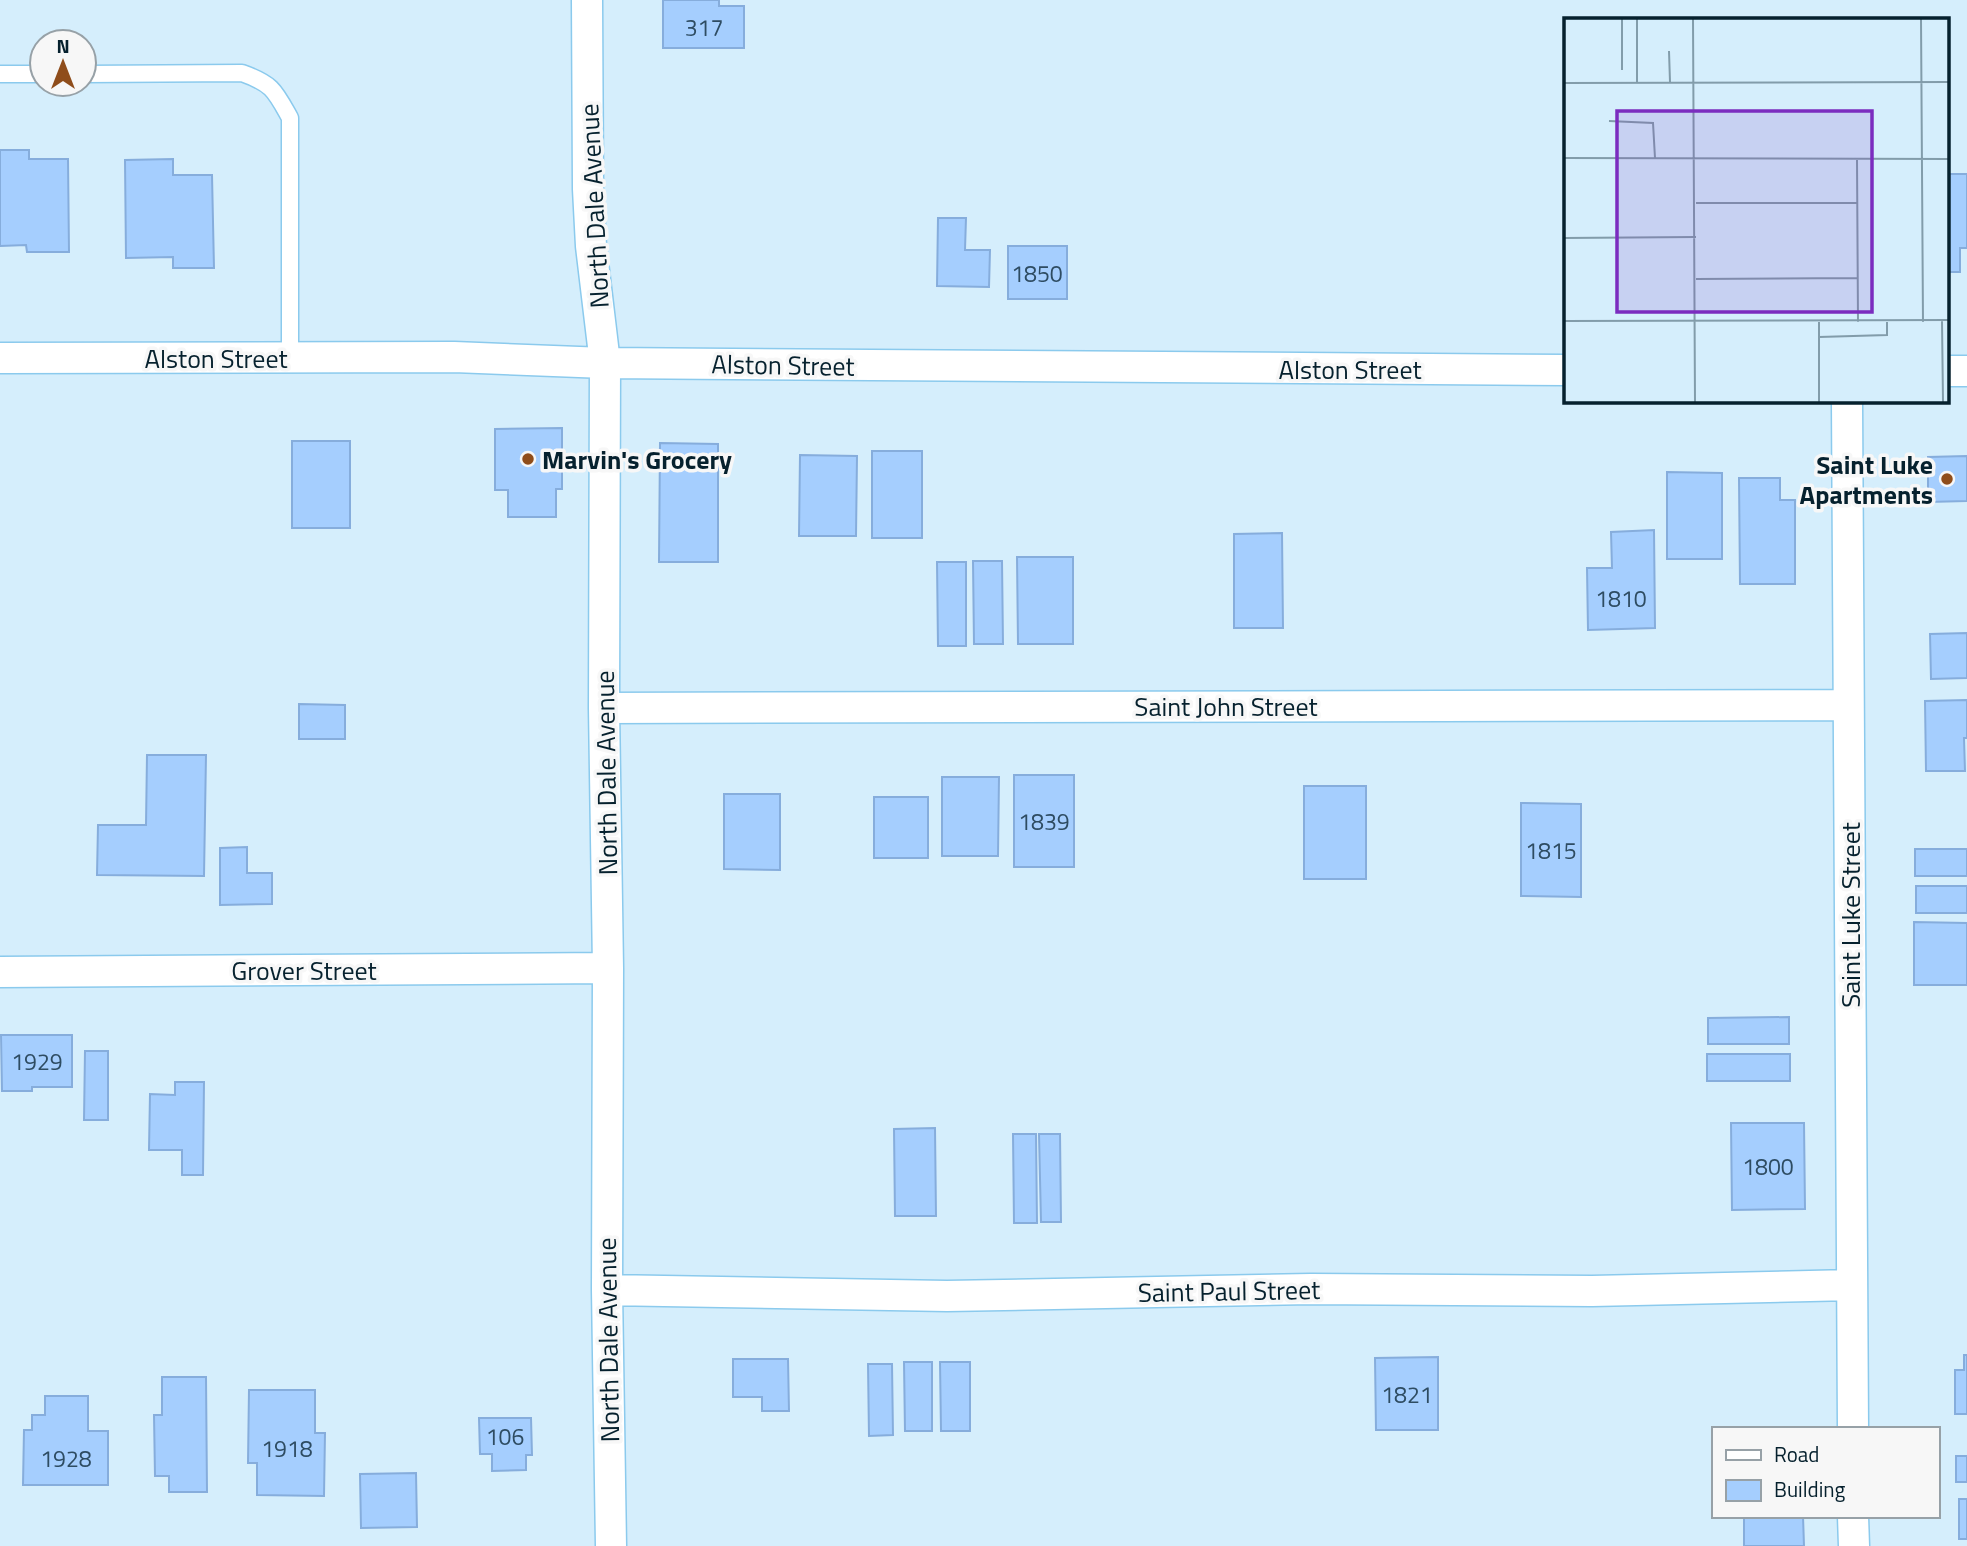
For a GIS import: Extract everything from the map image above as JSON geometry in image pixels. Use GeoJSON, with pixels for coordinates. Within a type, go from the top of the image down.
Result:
{"type":"FeatureCollection","features":[{"type":"Feature","properties":{"kind":"street","name":"North Dale Avenue"},"geometry":{"type":"LineString","coordinates":[[587,0],[589,200],[605,363],[604,708],[611,1546]]}},
{"type":"Feature","properties":{"kind":"street","name":"Alston Street"},"geometry":{"type":"LineString","coordinates":[[0,358],[454,357],[605,363],[1564,370]]}},
{"type":"Feature","properties":{"kind":"street","name":"Saint Luke Street"},"geometry":{"type":"LineString","coordinates":[[1847,402],[1853,1427]]}},
{"type":"Feature","properties":{"kind":"street","name":"Saint John Street"},"geometry":{"type":"LineString","coordinates":[[604,708],[1848,705]]}},
{"type":"Feature","properties":{"kind":"street","name":"Grover Street"},"geometry":{"type":"LineString","coordinates":[[0,972],[608,968]]}},
{"type":"Feature","properties":{"kind":"street","name":"Saint Paul Street"},"geometry":{"type":"LineString","coordinates":[[607,1290],[947,1296],[1311,1289],[1592,1291],[1852,1285]]}},
{"type":"Feature","properties":{"kind":"street"},"geometry":{"type":"LineString","coordinates":[[1853,1518],[1854,1546]]}},
{"type":"Feature","properties":{"kind":"lane"},"geometry":{"type":"LineString","coordinates":[[98,74],[242,73],[260,79],[275,90],[290,118],[290,358]]}},
{"type":"Feature","properties":{"kind":"lane"},"geometry":{"type":"LineString","coordinates":[[0,74],[28,74]]}},
{"type":"Feature","properties":{"kind":"building"},"geometry":{"type":"Polygon","coordinates":[[[663,0],[719,0],[719,6],[744,6],[744,48],[663,48],[663,0]]]}},
{"type":"Feature","properties":{"kind":"building"},"geometry":{"type":"Polygon","coordinates":[[[0,150],[29,150],[29,159],[68,159],[69,252],[27,252],[26,245],[0,246],[0,150]]]}},
{"type":"Feature","properties":{"kind":"building"},"geometry":{"type":"Polygon","coordinates":[[[173,159],[173,175],[212,175],[214,268],[173,268],[173,257],[126,258],[125,160],[173,159]]]}},
{"type":"Feature","properties":{"kind":"building"},"geometry":{"type":"Polygon","coordinates":[[[1950,174],[1967,174],[1967,248],[1960,248],[1960,272],[1950,272],[1950,174]]]}},
{"type":"Feature","properties":{"kind":"building"},"geometry":{"type":"Polygon","coordinates":[[[938,218],[966,218],[965,250],[990,250],[989,287],[937,286],[938,218]]]}},
{"type":"Feature","properties":{"kind":"building"},"geometry":{"type":"Polygon","coordinates":[[[1008,246],[1067,246],[1067,299],[1008,299],[1008,246]]]}},
{"type":"Feature","properties":{"kind":"building","name":"Marvin's Grocery"},"geometry":{"type":"Polygon","coordinates":[[[562,428],[562,489],[556,489],[556,517],[508,517],[508,490],[495,490],[495,429],[562,428]]]}},
{"type":"Feature","properties":{"kind":"building"},"geometry":{"type":"Polygon","coordinates":[[[292,441],[350,441],[350,528],[292,528],[292,441]]]}},
{"type":"Feature","properties":{"kind":"building"},"geometry":{"type":"Polygon","coordinates":[[[660,443],[718,444],[718,562],[659,562],[660,443]]]}},
{"type":"Feature","properties":{"kind":"building"},"geometry":{"type":"Polygon","coordinates":[[[872,451],[922,451],[922,538],[872,538],[872,451]]]}},
{"type":"Feature","properties":{"kind":"building"},"geometry":{"type":"Polygon","coordinates":[[[800,455],[857,456],[856,536],[799,536],[800,455]]]}},
{"type":"Feature","properties":{"kind":"building","name":"Saint Luke Apartments"},"geometry":{"type":"Polygon","coordinates":[[[1967,456],[1967,501],[1928,502],[1928,457],[1967,456]]]}},
{"type":"Feature","properties":{"kind":"building"},"geometry":{"type":"Polygon","coordinates":[[[1667,472],[1722,473],[1722,559],[1667,559],[1667,472]]]}},
{"type":"Feature","properties":{"kind":"building"},"geometry":{"type":"Polygon","coordinates":[[[1739,478],[1780,478],[1780,500],[1795,500],[1795,584],[1740,584],[1739,478]]]}},
{"type":"Feature","properties":{"kind":"building"},"geometry":{"type":"Polygon","coordinates":[[[1654,530],[1655,628],[1588,630],[1587,568],[1612,568],[1611,532],[1654,530]]]}},
{"type":"Feature","properties":{"kind":"building"},"geometry":{"type":"Polygon","coordinates":[[[1282,533],[1283,628],[1234,628],[1234,534],[1282,533]]]}},
{"type":"Feature","properties":{"kind":"building"},"geometry":{"type":"Polygon","coordinates":[[[1017,557],[1073,557],[1073,644],[1018,644],[1017,557]]]}},
{"type":"Feature","properties":{"kind":"building"},"geometry":{"type":"Polygon","coordinates":[[[973,561],[1002,561],[1003,644],[974,644],[973,561]]]}},
{"type":"Feature","properties":{"kind":"building"},"geometry":{"type":"Polygon","coordinates":[[[937,562],[966,562],[966,646],[938,646],[937,562]]]}},
{"type":"Feature","properties":{"kind":"building"},"geometry":{"type":"Polygon","coordinates":[[[1967,633],[1967,678],[1931,679],[1930,634],[1967,633]]]}},
{"type":"Feature","properties":{"kind":"building"},"geometry":{"type":"Polygon","coordinates":[[[1967,700],[1965,771],[1926,771],[1925,701],[1967,700]]]}},
{"type":"Feature","properties":{"kind":"building"},"geometry":{"type":"Polygon","coordinates":[[[299,704],[345,705],[345,739],[299,739],[299,704]]]}},
{"type":"Feature","properties":{"kind":"building"},"geometry":{"type":"Polygon","coordinates":[[[147,755],[206,755],[204,876],[97,875],[98,825],[146,825],[147,755]]]}},
{"type":"Feature","properties":{"kind":"building"},"geometry":{"type":"Polygon","coordinates":[[[1014,775],[1074,775],[1074,867],[1014,867],[1014,775]]]}},
{"type":"Feature","properties":{"kind":"building"},"geometry":{"type":"Polygon","coordinates":[[[942,777],[999,777],[998,856],[942,856],[942,777]]]}},
{"type":"Feature","properties":{"kind":"building"},"geometry":{"type":"Polygon","coordinates":[[[1304,786],[1366,786],[1366,879],[1304,879],[1304,786]]]}},
{"type":"Feature","properties":{"kind":"building"},"geometry":{"type":"Polygon","coordinates":[[[724,794],[780,794],[780,870],[724,869],[724,794]]]}},
{"type":"Feature","properties":{"kind":"building"},"geometry":{"type":"Polygon","coordinates":[[[874,797],[928,797],[928,858],[874,858],[874,797]]]}},
{"type":"Feature","properties":{"kind":"building"},"geometry":{"type":"Polygon","coordinates":[[[1521,803],[1581,804],[1581,897],[1521,896],[1521,803]]]}},
{"type":"Feature","properties":{"kind":"building"},"geometry":{"type":"Polygon","coordinates":[[[247,847],[247,873],[272,873],[272,904],[220,905],[220,848],[247,847]]]}},
{"type":"Feature","properties":{"kind":"building"},"geometry":{"type":"Polygon","coordinates":[[[1915,849],[1967,849],[1967,876],[1915,876],[1915,849]]]}},
{"type":"Feature","properties":{"kind":"building"},"geometry":{"type":"Polygon","coordinates":[[[1916,886],[1967,886],[1967,913],[1916,913],[1916,886]]]}},
{"type":"Feature","properties":{"kind":"building"},"geometry":{"type":"Polygon","coordinates":[[[1914,922],[1967,923],[1967,985],[1914,985],[1914,922]]]}},
{"type":"Feature","properties":{"kind":"building"},"geometry":{"type":"Polygon","coordinates":[[[1789,1017],[1789,1044],[1708,1044],[1708,1018],[1789,1017]]]}},
{"type":"Feature","properties":{"kind":"building"},"geometry":{"type":"Polygon","coordinates":[[[1,1035],[72,1035],[72,1087],[32,1087],[32,1091],[2,1091],[1,1035]]]}},
{"type":"Feature","properties":{"kind":"building"},"geometry":{"type":"Polygon","coordinates":[[[85,1051],[108,1051],[108,1120],[84,1120],[85,1051]]]}},
{"type":"Feature","properties":{"kind":"building"},"geometry":{"type":"Polygon","coordinates":[[[1707,1054],[1790,1054],[1790,1081],[1707,1081],[1707,1054]]]}},
{"type":"Feature","properties":{"kind":"building"},"geometry":{"type":"Polygon","coordinates":[[[175,1082],[204,1082],[203,1175],[182,1175],[182,1150],[149,1150],[150,1094],[175,1095],[175,1082]]]}},
{"type":"Feature","properties":{"kind":"building"},"geometry":{"type":"Polygon","coordinates":[[[1731,1123],[1804,1123],[1805,1209],[1732,1210],[1731,1123]]]}},
{"type":"Feature","properties":{"kind":"building"},"geometry":{"type":"Polygon","coordinates":[[[935,1128],[936,1216],[895,1216],[894,1129],[935,1128]]]}},
{"type":"Feature","properties":{"kind":"building"},"geometry":{"type":"Polygon","coordinates":[[[1013,1134],[1036,1134],[1037,1223],[1014,1223],[1013,1134]]]}},
{"type":"Feature","properties":{"kind":"building"},"geometry":{"type":"Polygon","coordinates":[[[1039,1134],[1060,1134],[1061,1222],[1041,1222],[1039,1134]]]}},
{"type":"Feature","properties":{"kind":"building"},"geometry":{"type":"Polygon","coordinates":[[[1964,1355],[1967,1355],[1967,1414],[1955,1414],[1955,1370],[1964,1370],[1964,1355]]]}},
{"type":"Feature","properties":{"kind":"building"},"geometry":{"type":"Polygon","coordinates":[[[1438,1357],[1438,1430],[1376,1430],[1375,1358],[1438,1357]]]}},
{"type":"Feature","properties":{"kind":"building"},"geometry":{"type":"Polygon","coordinates":[[[733,1359],[788,1359],[789,1411],[762,1411],[762,1397],[733,1397],[733,1359]]]}},
{"type":"Feature","properties":{"kind":"building"},"geometry":{"type":"Polygon","coordinates":[[[904,1362],[932,1362],[932,1431],[905,1431],[904,1362]]]}},
{"type":"Feature","properties":{"kind":"building"},"geometry":{"type":"Polygon","coordinates":[[[940,1362],[970,1362],[970,1431],[941,1431],[940,1362]]]}},
{"type":"Feature","properties":{"kind":"building"},"geometry":{"type":"Polygon","coordinates":[[[868,1364],[892,1364],[893,1435],[869,1436],[868,1364]]]}},
{"type":"Feature","properties":{"kind":"building"},"geometry":{"type":"Polygon","coordinates":[[[162,1377],[206,1377],[207,1492],[169,1492],[169,1476],[155,1476],[154,1415],[162,1415],[162,1377]]]}},
{"type":"Feature","properties":{"kind":"building"},"geometry":{"type":"Polygon","coordinates":[[[249,1390],[315,1390],[315,1433],[325,1433],[324,1496],[257,1495],[257,1463],[248,1463],[249,1390]]]}},
{"type":"Feature","properties":{"kind":"building"},"geometry":{"type":"Polygon","coordinates":[[[45,1396],[88,1396],[88,1431],[108,1431],[108,1485],[23,1485],[24,1430],[32,1430],[32,1415],[45,1415],[45,1396]]]}},
{"type":"Feature","properties":{"kind":"building"},"geometry":{"type":"Polygon","coordinates":[[[479,1418],[531,1418],[532,1455],[526,1455],[526,1470],[492,1471],[492,1454],[480,1454],[479,1418]]]}},
{"type":"Feature","properties":{"kind":"building"},"geometry":{"type":"Polygon","coordinates":[[[1956,1456],[1967,1456],[1967,1482],[1956,1482],[1956,1456]]]}},
{"type":"Feature","properties":{"kind":"building"},"geometry":{"type":"Polygon","coordinates":[[[416,1473],[417,1527],[361,1528],[360,1474],[416,1473]]]}},
{"type":"Feature","properties":{"kind":"building"},"geometry":{"type":"Polygon","coordinates":[[[1959,1499],[1967,1499],[1967,1539],[1959,1539],[1959,1499]]]}},
{"type":"Feature","properties":{"kind":"building"},"geometry":{"type":"Polygon","coordinates":[[[1744,1518],[1803,1518],[1804,1546],[1744,1546],[1744,1518]]]}},
{"type":"Feature","properties":{"kind":"place","name":"Marvin's Grocery"},"geometry":{"type":"Point","coordinates":[528,459]}},
{"type":"Feature","properties":{"kind":"place","name":"Saint Luke Apartments"},"geometry":{"type":"Point","coordinates":[1947,479]}}]}
